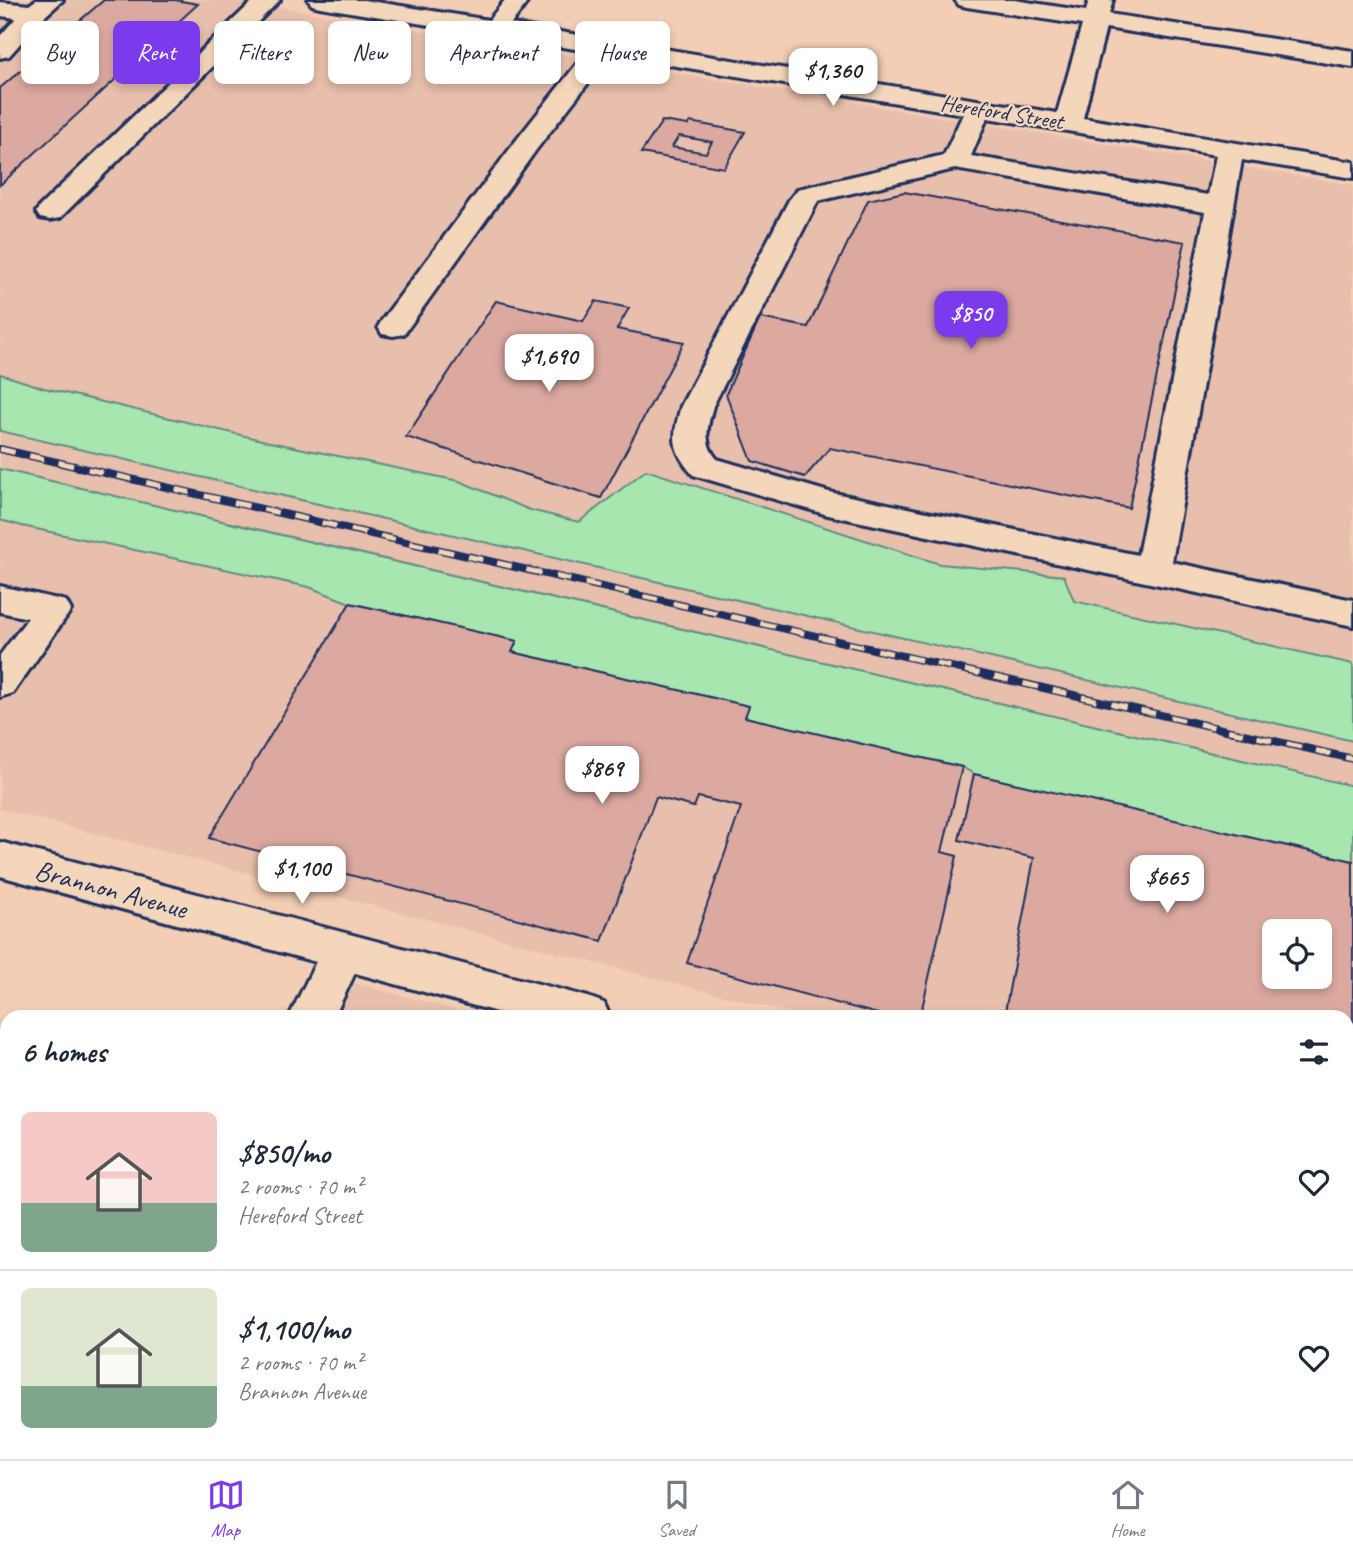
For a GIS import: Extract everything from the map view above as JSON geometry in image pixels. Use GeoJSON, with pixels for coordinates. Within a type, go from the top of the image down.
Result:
{"type":"FeatureCollection","features":[{"type":"Feature","properties":{"kind":"street"},"geometry":{"type":"LineString","coordinates":[[51,212],[268,0]]}},
{"type":"Feature","properties":{"kind":"street","name":"Hereford Street"},"geometry":{"type":"LineString","coordinates":[[320,0],[398,6],[461,21]]}},
{"type":"Feature","properties":{"kind":"street"},"geometry":{"type":"LineString","coordinates":[[501,21],[517,0]]}},
{"type":"Feature","properties":{"kind":"street"},"geometry":{"type":"LineString","coordinates":[[967,0],[1098,10],[1353,59]]}},
{"type":"Feature","properties":{"kind":"street"},"geometry":{"type":"LineString","coordinates":[[0,9],[42,7]]}},
{"type":"Feature","properties":{"kind":"street"},"geometry":{"type":"LineString","coordinates":[[0,51],[42,7]]}},
{"type":"Feature","properties":{"kind":"street"},"geometry":{"type":"LineString","coordinates":[[1068,123],[1098,10]]}},
{"type":"Feature","properties":{"kind":"street","name":"Hereford Street"},"geometry":{"type":"LineString","coordinates":[[670,58],[1353,170]]}},
{"type":"Feature","properties":{"kind":"street"},"geometry":{"type":"LineString","coordinates":[[393,327],[527,144],[575,84]]}},
{"type":"Feature","properties":{"kind":"street"},"geometry":{"type":"LineString","coordinates":[[955,161],[978,108]]}},
{"type":"Feature","properties":{"kind":"street"},"geometry":{"type":"LineString","coordinates":[[1153,569],[1230,150]]}},
{"type":"Feature","properties":{"kind":"street"},"geometry":{"type":"LineString","coordinates":[[1221,206],[955,161],[808,195],[799,206],[697,406],[689,436],[692,455],[705,467],[828,503],[1353,613]]}},
{"type":"Feature","properties":{"kind":"street"},"geometry":{"type":"LineString","coordinates":[[0,599],[53,610],[0,683]]}},
{"type":"Feature","properties":{"kind":"street","name":"Brannon Avenue"},"geometry":{"type":"LineString","coordinates":[[0,859],[563,1010]]}},
{"type":"Feature","properties":{"kind":"street"},"geometry":{"type":"LineString","coordinates":[[314,1010],[344,950]]}},
{"type":"Feature","properties":{"kind":"shaded area"},"geometry":{"type":"Polygon","coordinates":[[[0,0],[235,0],[362,21],[328,21],[328,84],[411,84],[411,29],[425,31],[425,84],[561,84],[561,54],[575,56],[575,84],[670,84],[670,72],[1353,185],[1353,1010],[779,1010],[0,809],[0,0]]]}},
{"type":"Feature","properties":{"kind":"shaded area"},"geometry":{"type":"Polygon","coordinates":[[[350,982],[456,1010],[336,1010],[350,982]]]}},
{"type":"Feature","properties":{"kind":"green space"},"geometry":{"type":"Polygon","coordinates":[[[0,374],[44,388],[270,442],[459,481],[530,510],[579,522],[646,470],[940,564],[1064,576],[1074,601],[1353,664],[1353,741],[0,431],[0,374]]]}},
{"type":"Feature","properties":{"kind":"green space"},"geometry":{"type":"Polygon","coordinates":[[[0,469],[1353,786],[1353,861],[974,774],[962,767],[745,717],[748,706],[512,652],[516,641],[350,603],[309,587],[0,520],[0,469]]]}},
{"type":"Feature","properties":{"kind":"building"},"geometry":{"type":"Polygon","coordinates":[[[104,0],[175,0],[198,4],[179,21],[113,21],[113,82],[0,185],[0,88],[21,70],[21,84],[99,84],[99,21],[79,21],[104,0]]]}},
{"type":"Feature","properties":{"kind":"building"},"geometry":{"type":"Polygon","coordinates":[[[662,121],[688,125],[690,122],[745,132],[724,168],[641,153],[662,121]],[[679,136],[672,147],[706,153],[712,142],[679,136]]]}},
{"type":"Feature","properties":{"kind":"building"},"geometry":{"type":"Polygon","coordinates":[[[904,192],[1185,242],[1129,508],[830,448],[805,477],[752,461],[726,394],[760,318],[808,327],[868,200],[904,192]]]}},
{"type":"Feature","properties":{"kind":"building"},"geometry":{"type":"Polygon","coordinates":[[[496,301],[583,321],[596,301],[629,308],[617,329],[684,342],[601,498],[406,437],[496,301]]]}},
{"type":"Feature","properties":{"kind":"building"},"geometry":{"type":"Polygon","coordinates":[[[350,603],[517,641],[512,652],[749,706],[745,717],[962,767],[942,852],[957,856],[922,1010],[863,1010],[687,963],[741,807],[698,797],[694,807],[656,797],[602,941],[209,838],[350,603]]]}},
{"type":"Feature","properties":{"kind":"building"},"geometry":{"type":"Polygon","coordinates":[[[974,774],[1353,861],[1353,1010],[1005,1010],[1034,858],[959,840],[974,774]]]}},
{"type":"Feature","properties":{"kind":"railway"},"geometry":{"type":"LineString","coordinates":[[0,449],[1353,759]]}}]}
